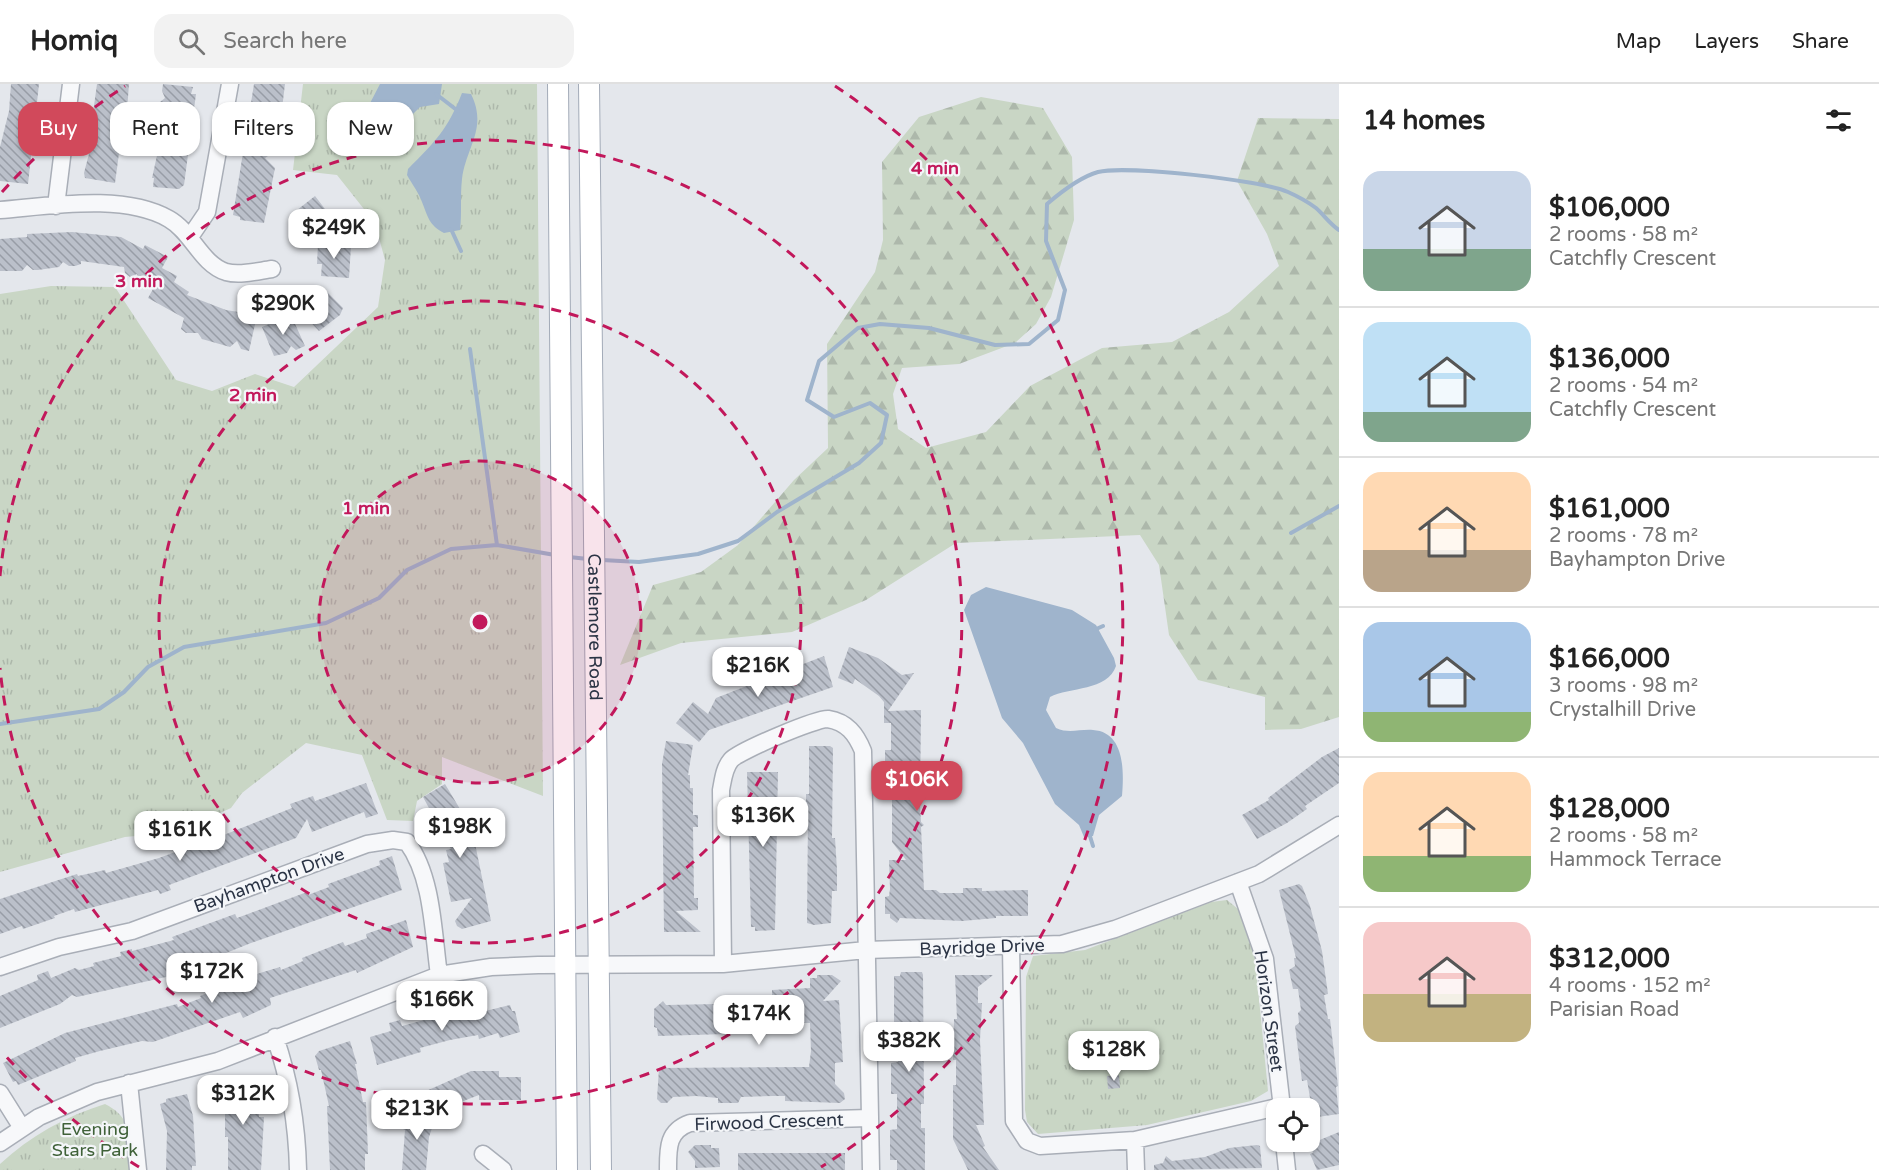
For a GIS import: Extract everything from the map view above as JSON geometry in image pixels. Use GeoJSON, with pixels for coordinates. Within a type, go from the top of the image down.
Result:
{"type":"FeatureCollection","features":[{"type":"Feature","properties":{"kind":"main road","name":"Castlemore Road"},"geometry":{"type":"LineString","coordinates":[[558,84],[567,1170]]}},
{"type":"Feature","properties":{"kind":"main road","name":"Castlemore Road"},"geometry":{"type":"LineString","coordinates":[[590,84],[601,1170]]}},
{"type":"Feature","properties":{"kind":"street"},"geometry":{"type":"LineString","coordinates":[[56,206],[70,84]]}},
{"type":"Feature","properties":{"kind":"street"},"geometry":{"type":"LineString","coordinates":[[190,237],[207,212],[230,84]]}},
{"type":"Feature","properties":{"kind":"street"},"geometry":{"type":"LineString","coordinates":[[0,210],[107,204],[141,209],[170,219],[190,237],[212,265],[227,272],[272,269]]}},
{"type":"Feature","properties":{"kind":"street"},"geometry":{"type":"LineString","coordinates":[[723,964],[721,790],[724,770],[730,761],[743,750],[825,719],[844,724],[858,737],[863,751],[871,1170]]}},
{"type":"Feature","properties":{"kind":"street","name":"Bayridge Drive"},"geometry":{"type":"LineString","coordinates":[[0,1143],[39,1117],[97,1092],[218,1061],[439,975],[491,967],[565,963],[723,964],[866,950],[1062,944],[1115,928],[1259,874],[1339,825]]}},
{"type":"Feature","properties":{"kind":"street","name":"Bayhampton Drive"},"geometry":{"type":"LineString","coordinates":[[0,967],[58,947],[132,931],[367,844],[393,840],[407,842],[416,855],[428,899],[439,975]]}},
{"type":"Feature","properties":{"kind":"street","name":"Horizon Street"},"geometry":{"type":"LineString","coordinates":[[1238,882],[1265,959],[1281,1098]]}},
{"type":"Feature","properties":{"kind":"street"},"geometry":{"type":"LineString","coordinates":[[1011,947],[1014,1121],[1027,1141],[1040,1146],[1135,1140],[1266,1111]]}},
{"type":"Feature","properties":{"kind":"street"},"geometry":{"type":"LineString","coordinates":[[275,1037],[286,1068],[297,1132],[298,1170]]}},
{"type":"Feature","properties":{"kind":"street"},"geometry":{"type":"LineString","coordinates":[[129,1083],[138,1170]]}},
{"type":"Feature","properties":{"kind":"street"},"geometry":{"type":"LineString","coordinates":[[0,1093],[22,1128]]}},
{"type":"Feature","properties":{"kind":"street","name":"Firwood Crescent"},"geometry":{"type":"LineString","coordinates":[[668,1170],[668,1143],[679,1127],[690,1123],[869,1118]]}},
{"type":"Feature","properties":{"kind":"street"},"geometry":{"type":"LineString","coordinates":[[1135,1140],[1136,1170]]}},
{"type":"Feature","properties":{"kind":"street"},"geometry":{"type":"LineString","coordinates":[[1285,1152],[1287,1170]]}},
{"type":"Feature","properties":{"kind":"street"},"geometry":{"type":"LineString","coordinates":[[483,1154],[503,1170]]}},
{"type":"Feature","properties":{"kind":"green space"},"geometry":{"type":"Polygon","coordinates":[[[303,84],[537,84],[543,796],[442,757],[442,784],[417,801],[413,821],[387,820],[362,755],[306,743],[242,793],[231,808],[177,832],[125,837],[0,872],[0,294],[51,286],[115,287],[176,380],[212,391],[255,374],[294,387],[378,307],[385,260],[375,223],[337,175],[293,170],[295,156],[315,156],[315,102],[301,102],[303,84]]]}},
{"type":"Feature","properties":{"kind":"green space"},"geometry":{"type":"Polygon","coordinates":[[[981,97],[1043,108],[1072,157],[1074,220],[1051,297],[1036,324],[1015,343],[959,364],[902,368],[893,394],[898,429],[926,448],[986,432],[1030,386],[1102,348],[1172,342],[1229,312],[1279,266],[1267,234],[1237,181],[1258,118],[1339,119],[1339,717],[1301,729],[1265,730],[1265,697],[1198,680],[1169,635],[1159,565],[1140,535],[956,543],[866,600],[792,632],[681,643],[620,665],[653,585],[701,572],[738,545],[794,480],[828,448],[827,344],[875,272],[883,240],[882,162],[919,117],[981,97]]]}},
{"type":"Feature","properties":{"kind":"green space"},"geometry":{"type":"Polygon","coordinates":[[[1227,900],[1238,909],[1255,958],[1268,1091],[1251,1101],[1147,1125],[1038,1134],[1027,1122],[1025,1110],[1026,977],[1033,956],[1085,950],[1211,902],[1227,900]]]}},
{"type":"Feature","properties":{"kind":"green space","name":"Evening Stars Park"},"geometry":{"type":"Polygon","coordinates":[[[105,1104],[115,1110],[126,1124],[129,1140],[129,1170],[0,1170],[0,1164],[36,1136],[76,1114],[105,1104]]]}},
{"type":"Feature","properties":{"kind":"water"},"geometry":{"type":"Polygon","coordinates":[[[380,84],[442,84],[439,104],[420,107],[414,113],[414,102],[371,102],[380,84]]]}},
{"type":"Feature","properties":{"kind":"water"},"geometry":{"type":"Polygon","coordinates":[[[462,93],[471,94],[476,106],[477,127],[462,179],[460,230],[444,233],[430,220],[407,175],[408,169],[446,126],[462,93]]]}},
{"type":"Feature","properties":{"kind":"water"},"geometry":{"type":"Polygon","coordinates":[[[986,587],[1072,610],[1096,625],[1114,658],[1116,666],[1105,680],[1050,697],[1046,710],[1056,728],[1065,731],[1104,732],[1117,745],[1122,765],[1122,796],[1099,815],[1093,836],[1084,837],[1079,825],[1055,804],[1023,743],[1002,718],[964,610],[971,595],[986,587]]]}},
{"type":"Feature","properties":{"kind":"building"},"geometry":{"type":"Polygon","coordinates":[[[11,84],[39,84],[37,102],[18,102],[18,156],[31,156],[28,184],[0,181],[0,147],[9,111],[11,84]]]}},
{"type":"Feature","properties":{"kind":"building"},"geometry":{"type":"Polygon","coordinates":[[[97,84],[129,84],[128,102],[110,102],[110,156],[119,156],[115,183],[85,178],[88,156],[98,156],[98,102],[95,102],[97,84]]]}},
{"type":"Feature","properties":{"kind":"building"},"geometry":{"type":"Polygon","coordinates":[[[163,84],[193,87],[191,94],[196,94],[195,102],[160,102],[165,98],[162,91],[163,84]]]}},
{"type":"Feature","properties":{"kind":"building"},"geometry":{"type":"Polygon","coordinates":[[[254,84],[285,84],[283,102],[251,102],[254,84]]]}},
{"type":"Feature","properties":{"kind":"building"},"geometry":{"type":"Polygon","coordinates":[[[157,156],[188,156],[184,185],[179,189],[153,187],[154,178],[152,178],[157,156]]]}},
{"type":"Feature","properties":{"kind":"building"},"geometry":{"type":"Polygon","coordinates":[[[242,156],[268,156],[265,158],[275,168],[264,223],[240,220],[240,217],[233,215],[242,156]]]}},
{"type":"Feature","properties":{"kind":"building"},"geometry":{"type":"Polygon","coordinates":[[[315,196],[335,222],[313,238],[305,229],[302,232],[292,214],[315,196]]]}},
{"type":"Feature","properties":{"kind":"building"},"geometry":{"type":"Polygon","coordinates":[[[72,232],[121,237],[143,249],[145,245],[168,257],[162,268],[177,276],[174,282],[189,292],[187,295],[226,310],[251,314],[250,319],[256,320],[249,351],[241,349],[237,341],[230,347],[202,339],[198,333],[186,333],[181,329],[184,318],[148,298],[153,289],[139,282],[137,274],[130,277],[125,273],[124,267],[81,261],[81,264],[75,266],[69,266],[63,262],[59,267],[38,270],[33,270],[27,265],[22,271],[0,271],[0,239],[27,237],[27,234],[72,232]]]}},
{"type":"Feature","properties":{"kind":"building"},"geometry":{"type":"Polygon","coordinates":[[[318,244],[351,246],[349,278],[321,276],[322,264],[317,264],[318,244]]]}},
{"type":"Feature","properties":{"kind":"building"},"geometry":{"type":"Polygon","coordinates":[[[321,286],[343,308],[340,315],[319,331],[300,311],[306,308],[302,304],[321,286]]]}},
{"type":"Feature","properties":{"kind":"building"},"geometry":{"type":"Polygon","coordinates":[[[291,315],[305,346],[296,350],[291,346],[287,353],[274,356],[262,327],[291,315]]]}},
{"type":"Feature","properties":{"kind":"building"},"geometry":{"type":"Polygon","coordinates":[[[849,647],[878,658],[902,675],[914,673],[888,711],[921,710],[920,806],[921,822],[924,825],[921,827],[924,890],[963,893],[963,888],[982,888],[982,891],[1028,890],[1028,916],[996,916],[996,918],[962,921],[900,918],[897,923],[890,918],[890,914],[885,914],[885,897],[889,896],[890,889],[889,860],[906,860],[892,842],[892,789],[889,789],[889,784],[885,784],[885,750],[891,750],[891,723],[884,723],[884,702],[879,696],[855,679],[853,684],[838,678],[849,647]]]}},
{"type":"Feature","properties":{"kind":"building"},"geometry":{"type":"Polygon","coordinates":[[[824,656],[833,687],[709,730],[699,742],[676,723],[693,702],[708,714],[716,698],[824,656]]]}},
{"type":"Feature","properties":{"kind":"building"},"geometry":{"type":"Polygon","coordinates":[[[666,741],[693,745],[688,775],[690,775],[690,788],[693,788],[693,815],[698,815],[698,827],[693,827],[694,898],[698,898],[698,910],[676,911],[701,932],[664,932],[662,764],[666,741]]]}},
{"type":"Feature","properties":{"kind":"building"},"geometry":{"type":"Polygon","coordinates":[[[809,746],[833,748],[832,838],[835,838],[837,870],[837,891],[832,891],[831,923],[814,925],[807,923],[808,814],[806,814],[806,794],[809,794],[809,746]]]}},
{"type":"Feature","properties":{"kind":"building"},"geometry":{"type":"Polygon","coordinates":[[[1339,748],[1339,783],[1305,806],[1307,809],[1287,823],[1257,839],[1242,815],[1269,800],[1268,798],[1322,757],[1339,748]]]}},
{"type":"Feature","properties":{"kind":"building"},"geometry":{"type":"Polygon","coordinates":[[[747,772],[778,772],[775,930],[755,931],[755,927],[751,927],[747,772]]]}},
{"type":"Feature","properties":{"kind":"building"},"geometry":{"type":"Polygon","coordinates":[[[366,783],[378,814],[366,818],[364,812],[312,832],[307,819],[296,838],[169,885],[171,890],[160,894],[158,890],[75,912],[74,909],[23,929],[22,926],[0,934],[0,899],[77,874],[78,876],[105,870],[106,873],[159,858],[194,845],[192,839],[204,834],[206,841],[211,840],[292,808],[290,804],[313,796],[315,801],[366,783]]]}},
{"type":"Feature","properties":{"kind":"building"},"geometry":{"type":"Polygon","coordinates":[[[445,784],[472,829],[491,921],[462,929],[455,921],[472,898],[451,902],[443,863],[449,862],[446,850],[451,849],[423,797],[445,784]]]}},
{"type":"Feature","properties":{"kind":"building"},"geometry":{"type":"Polygon","coordinates":[[[392,856],[402,890],[251,943],[166,977],[77,997],[72,995],[60,1004],[0,1028],[0,996],[38,980],[37,975],[48,971],[51,978],[75,968],[79,970],[94,966],[93,963],[121,956],[120,952],[174,940],[172,937],[235,914],[237,918],[307,892],[308,895],[329,887],[328,884],[380,865],[379,861],[392,856]]]}},
{"type":"Feature","properties":{"kind":"building"},"geometry":{"type":"Polygon","coordinates":[[[1299,884],[1310,906],[1322,951],[1328,994],[1324,995],[1328,1019],[1330,1019],[1339,1114],[1320,1117],[1320,1098],[1310,1098],[1307,1080],[1302,1081],[1295,1026],[1299,1023],[1298,1013],[1301,1010],[1298,989],[1293,989],[1289,970],[1295,966],[1294,958],[1296,958],[1279,890],[1299,884]]]}},
{"type":"Feature","properties":{"kind":"building"},"geometry":{"type":"Polygon","coordinates":[[[406,920],[413,947],[357,973],[356,970],[270,998],[271,1005],[243,1018],[240,1012],[153,1042],[142,1041],[75,1058],[76,1061],[18,1085],[16,1081],[13,1082],[3,1063],[65,1033],[177,1004],[178,1007],[260,973],[280,967],[281,970],[303,961],[302,958],[343,942],[345,946],[367,938],[366,934],[406,920]]]}},
{"type":"Feature","properties":{"kind":"building"},"geometry":{"type":"Polygon","coordinates":[[[901,972],[922,972],[923,975],[924,1104],[921,1104],[921,1128],[925,1128],[925,1170],[897,1170],[897,1160],[890,1160],[890,1130],[897,1129],[897,1094],[891,1094],[891,1063],[898,1062],[898,1037],[894,1037],[894,976],[900,976],[901,972]]]}},
{"type":"Feature","properties":{"kind":"building"},"geometry":{"type":"Polygon","coordinates":[[[817,975],[832,975],[841,981],[823,1001],[839,1000],[843,1062],[835,1063],[835,1084],[844,1093],[845,1099],[840,1103],[785,1101],[785,1096],[741,1097],[738,1103],[718,1103],[718,1098],[696,1096],[673,1097],[667,1103],[661,1103],[657,1099],[659,1068],[809,1067],[811,1051],[810,1023],[770,1023],[770,1026],[748,1027],[748,1031],[726,1031],[726,1034],[658,1036],[657,1028],[654,1027],[654,1009],[663,1001],[666,1005],[717,1004],[717,999],[772,997],[772,990],[810,988],[810,978],[817,978],[817,975]]]}},
{"type":"Feature","properties":{"kind":"building"},"geometry":{"type":"Polygon","coordinates":[[[955,975],[993,975],[978,987],[978,1003],[982,1003],[980,1040],[984,1125],[976,1125],[985,1146],[983,1147],[999,1170],[968,1170],[953,1139],[953,1085],[956,1085],[956,1060],[953,1060],[954,1019],[957,1019],[955,975]]]}},
{"type":"Feature","properties":{"kind":"building"},"geometry":{"type":"Polygon","coordinates":[[[510,1005],[512,1011],[515,1011],[520,1032],[500,1038],[498,1033],[479,1039],[478,1035],[450,1040],[420,1048],[421,1052],[377,1065],[370,1037],[391,1031],[389,1023],[400,1020],[402,1026],[428,1019],[427,1016],[439,1012],[440,1014],[459,1009],[459,1013],[468,1011],[469,1015],[510,1005]]]}},
{"type":"Feature","properties":{"kind":"building"},"geometry":{"type":"Polygon","coordinates":[[[350,1041],[357,1064],[355,1064],[363,1102],[366,1102],[368,1154],[365,1154],[365,1170],[330,1170],[327,1106],[329,1106],[321,1070],[319,1070],[315,1056],[319,1051],[350,1041]]]}},
{"type":"Feature","properties":{"kind":"building"},"geometry":{"type":"Polygon","coordinates":[[[471,1071],[499,1071],[499,1077],[521,1077],[521,1100],[479,1100],[479,1095],[435,1112],[424,1092],[471,1071]]]}},
{"type":"Feature","properties":{"kind":"building"},"geometry":{"type":"Polygon","coordinates":[[[1119,1075],[1120,1088],[1108,1089],[1107,1076],[1119,1075]]]}},
{"type":"Feature","properties":{"kind":"building"},"geometry":{"type":"Polygon","coordinates":[[[253,1084],[258,1088],[259,1117],[264,1117],[261,1170],[228,1170],[228,1137],[225,1137],[225,1110],[221,1110],[219,1086],[253,1084]]]}},
{"type":"Feature","properties":{"kind":"building"},"geometry":{"type":"Polygon","coordinates":[[[187,1094],[193,1116],[196,1166],[192,1166],[192,1170],[166,1170],[167,1131],[160,1104],[166,1102],[166,1099],[187,1094]]]}},
{"type":"Feature","properties":{"kind":"building"},"geometry":{"type":"Polygon","coordinates":[[[409,1110],[435,1119],[429,1137],[426,1170],[402,1170],[405,1130],[403,1129],[409,1110]]]}},
{"type":"Feature","properties":{"kind":"building"},"geometry":{"type":"Polygon","coordinates":[[[1339,1132],[1339,1165],[1317,1170],[1310,1154],[1320,1152],[1320,1140],[1339,1132]]]}},
{"type":"Feature","properties":{"kind":"building"},"geometry":{"type":"Polygon","coordinates":[[[695,1145],[711,1145],[711,1148],[719,1148],[720,1167],[695,1168],[695,1161],[688,1152],[695,1145]]]}},
{"type":"Feature","properties":{"kind":"building"},"geometry":{"type":"Polygon","coordinates":[[[1260,1146],[1262,1168],[1154,1170],[1154,1165],[1163,1163],[1166,1156],[1172,1161],[1205,1157],[1229,1148],[1260,1146]]]}},
{"type":"Feature","properties":{"kind":"building"},"geometry":{"type":"Polygon","coordinates":[[[738,1153],[845,1153],[845,1170],[738,1170],[738,1153]]]}},
{"type":"Feature","properties":{"kind":"waterway"},"geometry":{"type":"LineString","coordinates":[[436,94],[458,111]]}},
{"type":"Feature","properties":{"kind":"waterway"},"geometry":{"type":"LineString","coordinates":[[602,560],[639,562],[698,554],[738,541],[777,512],[859,463],[881,443],[887,415],[870,403],[834,417],[807,400],[819,361],[858,328],[880,324],[929,328],[995,345],[1029,344],[1058,320],[1065,290],[1046,241],[1047,204],[1084,177],[1098,172],[1136,170],[1273,187],[1310,204],[1339,230]]}},
{"type":"Feature","properties":{"kind":"waterway"},"geometry":{"type":"LineString","coordinates":[[451,229],[461,251]]}},
{"type":"Feature","properties":{"kind":"waterway"},"geometry":{"type":"LineString","coordinates":[[470,349],[497,545]]}},
{"type":"Feature","properties":{"kind":"waterway"},"geometry":{"type":"LineString","coordinates":[[1291,533],[1339,506]]}},
{"type":"Feature","properties":{"kind":"waterway"},"geometry":{"type":"LineString","coordinates":[[0,724],[99,709],[124,692],[148,667],[184,647],[326,623],[379,598],[407,570],[451,549],[497,545],[555,555]]}},
{"type":"Feature","properties":{"kind":"waterway"},"geometry":{"type":"LineString","coordinates":[[569,557],[588,559]]}},
{"type":"Feature","properties":{"kind":"waterway"},"geometry":{"type":"LineString","coordinates":[[1094,630],[1103,626]]}},
{"type":"Feature","properties":{"kind":"waterway"},"geometry":{"type":"LineString","coordinates":[[1089,833],[1093,846]]}}]}
